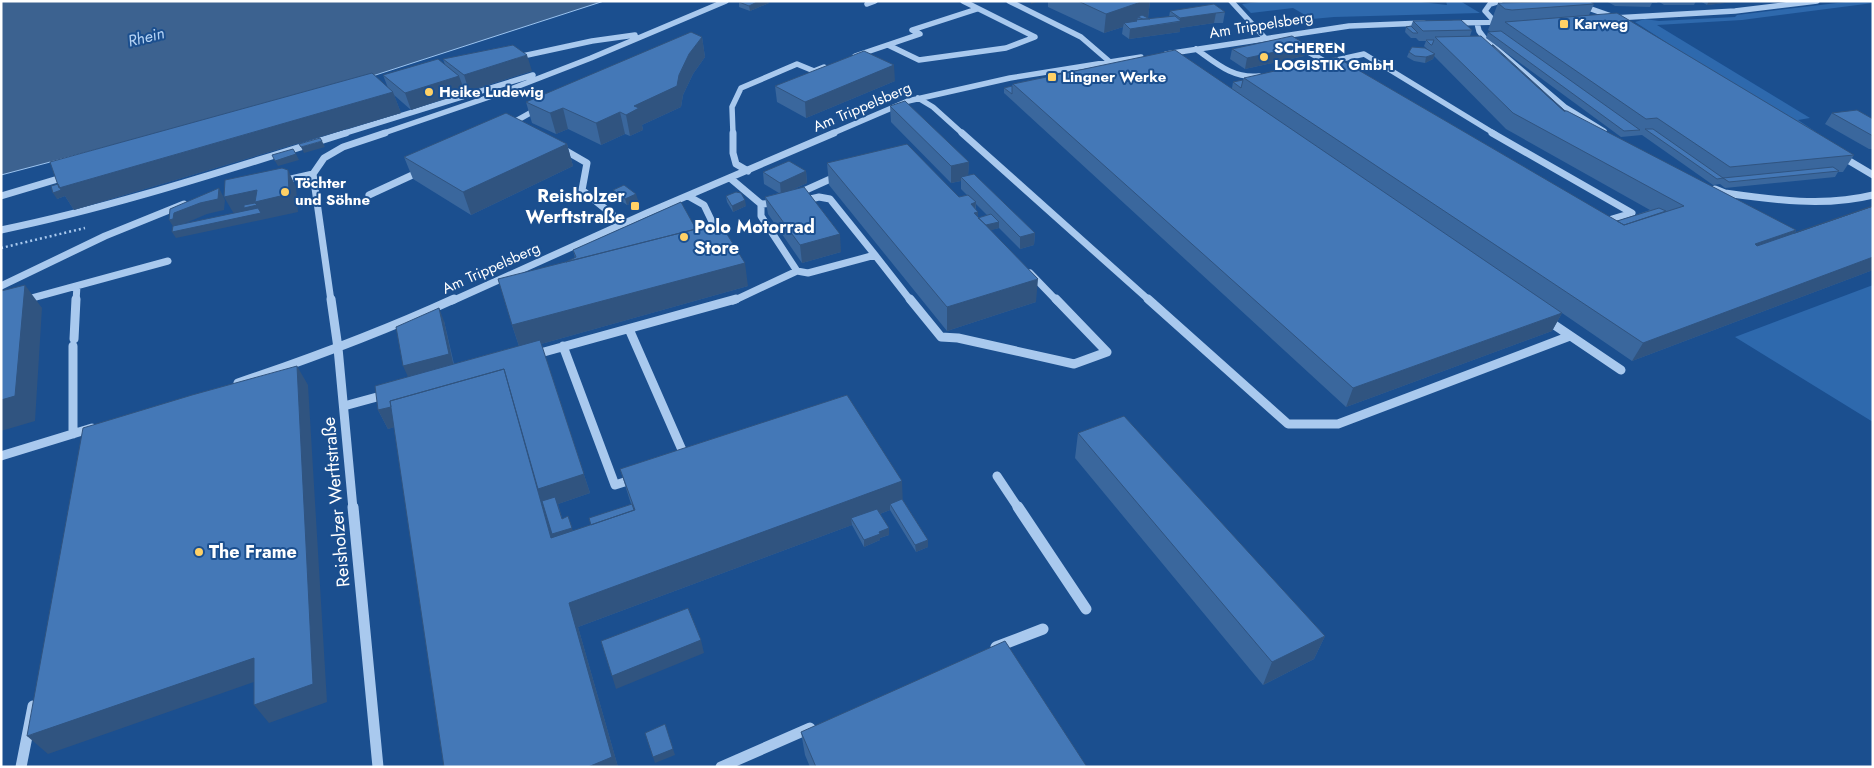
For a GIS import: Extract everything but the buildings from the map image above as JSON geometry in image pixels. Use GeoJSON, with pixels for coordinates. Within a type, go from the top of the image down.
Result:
{"type":"FeatureCollection","features":[{"type":"Feature","properties":{"kind":"street"},"geometry":{"type":"LineString","coordinates":[[277,182],[313,174],[324,158],[343,147],[498,94],[590,58],[719,2],[726,1]]}},
{"type":"Feature","properties":{"kind":"street"},"geometry":{"type":"LineString","coordinates":[[867,4],[875,1]]}},
{"type":"Feature","properties":{"kind":"street"},"geometry":{"type":"LineString","coordinates":[[888,45],[919,60],[1006,48],[1035,37],[963,1]]}},
{"type":"Feature","properties":{"kind":"street"},"geometry":{"type":"LineString","coordinates":[[1009,1],[1081,37],[1110,62]]}},
{"type":"Feature","properties":{"kind":"street"},"geometry":{"type":"LineString","coordinates":[[1231,1],[1265,38]]}},
{"type":"Feature","properties":{"kind":"street"},"geometry":{"type":"LineString","coordinates":[[1495,22],[1485,10],[1490,4],[1501,1],[1510,4]]}},
{"type":"Feature","properties":{"kind":"street"},"geometry":{"type":"LineString","coordinates":[[1568,1],[1618,18],[1626,23]]}},
{"type":"Feature","properties":{"kind":"street"},"geometry":{"type":"LineString","coordinates":[[1597,19],[1735,11],[1817,1]]}},
{"type":"Feature","properties":{"kind":"street"},"geometry":{"type":"LineString","coordinates":[[851,58],[920,34],[912,30],[977,9]]}},
{"type":"Feature","properties":{"kind":"street"},"geometry":{"type":"LineString","coordinates":[[1477,22],[1479,31],[1484,39],[1564,107],[1607,133]]}},
{"type":"Feature","properties":{"kind":"street"},"geometry":{"type":"LineString","coordinates":[[1448,23],[1513,22]]}},
{"type":"Feature","properties":{"kind":"street","name":"Am Trippelsberg"},"geometry":{"type":"LineString","coordinates":[[1156,55],[1349,26],[1428,23]]}},
{"type":"Feature","properties":{"kind":"street"},"geometry":{"type":"LineString","coordinates":[[508,59],[592,41],[646,34]]}},
{"type":"Feature","properties":{"kind":"street"},"geometry":{"type":"LineString","coordinates":[[1281,35],[1343,72]]}},
{"type":"Feature","properties":{"kind":"street"},"geometry":{"type":"LineString","coordinates":[[1196,49],[1232,74],[1252,78],[1271,74]]}},
{"type":"Feature","properties":{"kind":"street"},"geometry":{"type":"LineString","coordinates":[[1165,54],[1175,62]]}},
{"type":"Feature","properties":{"kind":"street"},"geometry":{"type":"LineString","coordinates":[[1317,64],[1364,54],[1491,132],[1632,213],[1600,223],[1591,218]]}},
{"type":"Feature","properties":{"kind":"street","name":"Am Trippelsberg"},"geometry":{"type":"LineString","coordinates":[[225,387],[338,348],[434,309],[688,196],[918,98],[1010,78],[1147,57]]}},
{"type":"Feature","properties":{"kind":"street"},"geometry":{"type":"LineString","coordinates":[[1,230],[55,219],[178,185],[590,58]]}},
{"type":"Feature","properties":{"kind":"street"},"geometry":{"type":"LineString","coordinates":[[748,170],[736,164],[733,153],[732,107],[741,88],[798,64],[814,71],[832,64]]}},
{"type":"Feature","properties":{"kind":"street"},"geometry":{"type":"LineString","coordinates":[[918,98],[941,114],[1288,424],[1338,424],[1570,336]]}},
{"type":"Feature","properties":{"kind":"street"},"geometry":{"type":"LineString","coordinates":[[530,130],[514,122],[549,105]]}},
{"type":"Feature","properties":{"kind":"street"},"geometry":{"type":"LineString","coordinates":[[512,130],[521,126]]}},
{"type":"Feature","properties":{"kind":"street"},"geometry":{"type":"LineString","coordinates":[[554,144],[587,163],[582,190],[624,224]]}},
{"type":"Feature","properties":{"kind":"street"},"geometry":{"type":"LineString","coordinates":[[1831,150],[1873,175]]}},
{"type":"Feature","properties":{"kind":"street"},"geometry":{"type":"LineString","coordinates":[[368,195],[432,167]]}},
{"type":"Feature","properties":{"kind":"street"},"geometry":{"type":"LineString","coordinates":[[1,196],[77,173]]}},
{"type":"Feature","properties":{"kind":"street","name":"Reisholzer Werftstraße"},"geometry":{"type":"LineString","coordinates":[[313,174],[338,348],[378,767]]}},
{"type":"Feature","properties":{"kind":"street"},"geometry":{"type":"LineString","coordinates":[[789,200],[841,174]]}},
{"type":"Feature","properties":{"kind":"street"},"geometry":{"type":"LineString","coordinates":[[730,178],[761,204],[819,197],[830,199],[890,276],[941,336],[958,338],[1074,364],[1107,352],[1025,268]]}},
{"type":"Feature","properties":{"kind":"street"},"geometry":{"type":"LineString","coordinates":[[1710,188],[1725,193],[1795,200],[1848,201],[1873,195]]}},
{"type":"Feature","properties":{"kind":"street"},"geometry":{"type":"LineString","coordinates":[[688,196],[704,206],[722,242]]}},
{"type":"Feature","properties":{"kind":"street"},"geometry":{"type":"LineString","coordinates":[[1,286],[105,236],[189,203]]}},
{"type":"Feature","properties":{"kind":"street"},"geometry":{"type":"LineString","coordinates":[[761,204],[761,216],[797,272]]}},
{"type":"Feature","properties":{"kind":"street"},"geometry":{"type":"LineString","coordinates":[[525,357],[735,300],[797,272],[808,273],[875,255]]}},
{"type":"Feature","properties":{"kind":"street"},"geometry":{"type":"LineString","coordinates":[[1,306],[168,261]]}},
{"type":"Feature","properties":{"kind":"street"},"geometry":{"type":"LineString","coordinates":[[77,286],[74,343],[79,435]]}},
{"type":"Feature","properties":{"kind":"street"},"geometry":{"type":"LineString","coordinates":[[1538,314],[1621,370]]}},
{"type":"Feature","properties":{"kind":"street"},"geometry":{"type":"LineString","coordinates":[[628,329],[686,462],[678,464]]}},
{"type":"Feature","properties":{"kind":"street"},"geometry":{"type":"LineString","coordinates":[[563,346],[615,485],[642,476]]}},
{"type":"Feature","properties":{"kind":"street"},"geometry":{"type":"LineString","coordinates":[[344,406],[401,390]]}},
{"type":"Feature","properties":{"kind":"street"},"geometry":{"type":"LineString","coordinates":[[1,456],[79,435],[102,425]]}},
{"type":"Feature","properties":{"kind":"street"},"geometry":{"type":"LineString","coordinates":[[997,476],[1086,609]]}},
{"type":"Feature","properties":{"kind":"street"},"geometry":{"type":"LineString","coordinates":[[983,653],[1043,629]]}},
{"type":"Feature","properties":{"kind":"street"},"geometry":{"type":"LineString","coordinates":[[21,767],[35,690]]}},
{"type":"Feature","properties":{"kind":"street"},"geometry":{"type":"LineString","coordinates":[[721,767],[820,724]]}},
{"type":"Feature","properties":{"kind":"shaded area"},"geometry":{"type":"Polygon","coordinates":[[[1267,1],[1412,1],[1447,5],[1446,1],[1460,1],[1480,13],[1312,19],[1293,8],[1251,13],[1242,4],[1267,1]]]}},
{"type":"Feature","properties":{"kind":"shaded area"},"geometry":{"type":"Polygon","coordinates":[[[1854,1],[1873,1],[1873,3],[1742,20],[1657,25],[1810,118],[1798,120],[1825,138],[1816,139],[1635,22],[1645,19],[1659,21],[1735,17],[1737,15],[1854,1]]]}},
{"type":"Feature","properties":{"kind":"shaded area"},"geometry":{"type":"Polygon","coordinates":[[[1873,285],[1873,422],[1735,337],[1873,285]]]}},
{"type":"Feature","properties":{"kind":"water","name":"Rhein"},"geometry":{"type":"Polygon","coordinates":[[[1,1],[604,1],[357,81],[1,175],[1,1]]]}},
{"type":"Feature","properties":{"kind":"place","name":"Karweg"},"geometry":{"type":"Point","coordinates":[1564,24]}},
{"type":"Feature","properties":{"kind":"place","name":"SCHEREN LOGISTIK GmbH"},"geometry":{"type":"Point","coordinates":[1264,57]}},
{"type":"Feature","properties":{"kind":"place","name":"Lingner Werke"},"geometry":{"type":"Point","coordinates":[1052,77]}},
{"type":"Feature","properties":{"kind":"place","name":"Heike Ludewig"},"geometry":{"type":"Point","coordinates":[429,92]}},
{"type":"Feature","properties":{"kind":"place","name":"Töchter und Söhne"},"geometry":{"type":"Point","coordinates":[285,192]}},
{"type":"Feature","properties":{"kind":"place","name":"Reisholzer Werftstraße"},"geometry":{"type":"Point","coordinates":[635,206]}},
{"type":"Feature","properties":{"kind":"place","name":"Polo Motorrad Store"},"geometry":{"type":"Point","coordinates":[684,237]}},
{"type":"Feature","properties":{"kind":"place","name":"The Frame"},"geometry":{"type":"Point","coordinates":[199,552]}}]}
